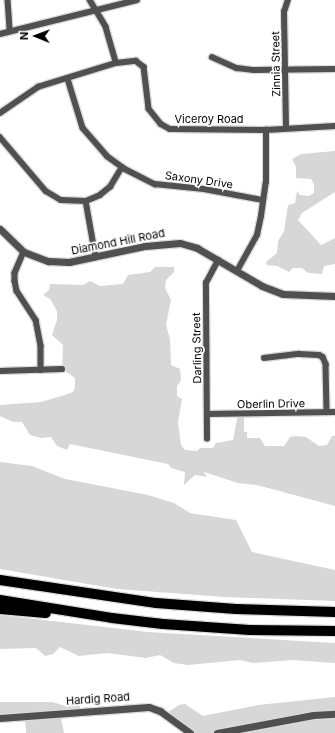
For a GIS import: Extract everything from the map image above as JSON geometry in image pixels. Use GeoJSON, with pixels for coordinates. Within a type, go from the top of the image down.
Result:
{"type":"FeatureCollection","features":[{"type":"Feature","properties":{"kind":"highway"},"geometry":{"type":"LineString","coordinates":[[0,580],[156,603],[242,610],[335,612]]}},
{"type":"Feature","properties":{"kind":"highway"},"geometry":{"type":"LineString","coordinates":[[0,600],[112,618]]}},
{"type":"Feature","properties":{"kind":"highway"},"geometry":{"type":"LineString","coordinates":[[0,609],[215,628],[335,632]]}},
{"type":"Feature","properties":{"kind":"street"},"geometry":{"type":"LineString","coordinates":[[8,0],[10,31]]}},
{"type":"Feature","properties":{"kind":"street"},"geometry":{"type":"LineString","coordinates":[[90,0],[106,27],[116,63]]}},
{"type":"Feature","properties":{"kind":"street"},"geometry":{"type":"LineString","coordinates":[[0,34],[137,0]]}},
{"type":"Feature","properties":{"kind":"street","name":"Zinnia Street"},"geometry":{"type":"LineString","coordinates":[[286,128],[284,12],[288,0]]}},
{"type":"Feature","properties":{"kind":"street"},"geometry":{"type":"LineString","coordinates":[[212,57],[237,68],[335,69]]}},
{"type":"Feature","properties":{"kind":"street","name":"Viceroy Road"},"geometry":{"type":"LineString","coordinates":[[0,113],[29,91],[116,63],[136,60],[142,63],[149,109],[161,124],[170,129],[266,130],[335,126]]}},
{"type":"Feature","properties":{"kind":"street","name":"Saxony Drive"},"geometry":{"type":"LineString","coordinates":[[68,79],[83,128],[97,146],[122,167],[155,184],[204,189],[263,200]]}},
{"type":"Feature","properties":{"kind":"street"},"geometry":{"type":"LineString","coordinates":[[238,271],[257,234],[267,165],[266,130]]}},
{"type":"Feature","properties":{"kind":"street"},"geometry":{"type":"LineString","coordinates":[[0,137],[53,196],[61,200],[86,201],[110,187],[122,167]]}},
{"type":"Feature","properties":{"kind":"street"},"geometry":{"type":"LineString","coordinates":[[86,201],[96,257]]}},
{"type":"Feature","properties":{"kind":"street","name":"Diamond Hill Road"},"geometry":{"type":"LineString","coordinates":[[0,229],[24,252],[48,261],[69,262],[171,242],[197,248],[283,294],[335,296]]}},
{"type":"Feature","properties":{"kind":"street"},"geometry":{"type":"LineString","coordinates":[[24,252],[15,273],[15,281],[17,291],[36,320],[39,330],[41,370]]}},
{"type":"Feature","properties":{"kind":"street","name":"Darling Street"},"geometry":{"type":"LineString","coordinates":[[207,439],[206,283],[218,260]]}},
{"type":"Feature","properties":{"kind":"street"},"geometry":{"type":"LineString","coordinates":[[264,358],[298,354],[319,355],[323,358],[326,364],[327,412]]}},
{"type":"Feature","properties":{"kind":"street"},"geometry":{"type":"LineString","coordinates":[[0,371],[62,369]]}},
{"type":"Feature","properties":{"kind":"street","name":"Oberlin Drive"},"geometry":{"type":"LineString","coordinates":[[207,414],[335,412]]}},
{"type":"Feature","properties":{"kind":"street","name":"Hardig Road"},"geometry":{"type":"LineString","coordinates":[[0,718],[149,707],[160,711],[190,733]]}},
{"type":"Feature","properties":{"kind":"street"},"geometry":{"type":"LineString","coordinates":[[217,733],[313,715],[335,714]]}},
{"type":"Feature","properties":{"kind":"shaded area"},"geometry":{"type":"Polygon","coordinates":[[[335,151],[335,192],[302,213],[298,220],[321,245],[335,238],[335,264],[324,266],[322,274],[308,273],[302,268],[293,268],[289,272],[277,266],[267,265],[266,262],[277,253],[278,241],[284,231],[288,205],[295,203],[297,191],[300,195],[309,196],[314,193],[314,184],[311,179],[296,178],[296,167],[292,159],[301,154],[335,151]]]}},
{"type":"Feature","properties":{"kind":"shaded area"},"geometry":{"type":"Polygon","coordinates":[[[155,267],[174,267],[174,272],[166,280],[165,288],[171,300],[166,325],[170,339],[171,365],[180,369],[181,380],[177,386],[177,396],[182,399],[178,422],[181,445],[185,450],[197,451],[200,448],[213,448],[216,443],[233,440],[238,414],[244,414],[244,432],[247,432],[247,438],[260,438],[265,446],[284,446],[290,437],[295,436],[306,437],[319,446],[327,445],[332,436],[335,436],[335,506],[257,485],[238,483],[204,472],[207,477],[195,475],[184,485],[185,472],[171,468],[168,464],[70,444],[67,450],[57,446],[51,437],[41,438],[30,435],[22,422],[13,422],[0,416],[0,405],[41,402],[73,392],[75,387],[75,378],[62,369],[63,345],[52,335],[57,320],[57,311],[50,299],[43,295],[49,290],[50,284],[83,285],[90,281],[100,286],[123,284],[128,275],[150,272],[155,267]]]}},
{"type":"Feature","properties":{"kind":"shaded area"},"geometry":{"type":"Polygon","coordinates":[[[0,462],[32,466],[65,479],[148,495],[174,503],[190,513],[236,520],[252,552],[335,570],[335,601],[225,597],[117,589],[0,569],[0,462]]]}},
{"type":"Feature","properties":{"kind":"shaded area"},"geometry":{"type":"Polygon","coordinates":[[[0,615],[148,632],[335,643],[335,663],[292,660],[253,663],[240,660],[188,665],[174,663],[160,655],[146,658],[107,653],[79,656],[60,647],[53,654],[45,656],[36,648],[0,649],[0,615]]]}},
{"type":"Feature","properties":{"kind":"shaded area"},"geometry":{"type":"Polygon","coordinates":[[[335,697],[335,733],[190,733],[164,715],[179,705],[185,704],[203,716],[258,705],[335,697]]]}},
{"type":"Feature","properties":{"kind":"shaded area"},"geometry":{"type":"Polygon","coordinates":[[[80,701],[80,711],[60,713],[64,733],[26,733],[25,716],[0,717],[0,702],[52,702],[66,706],[80,701]]]}}]}
